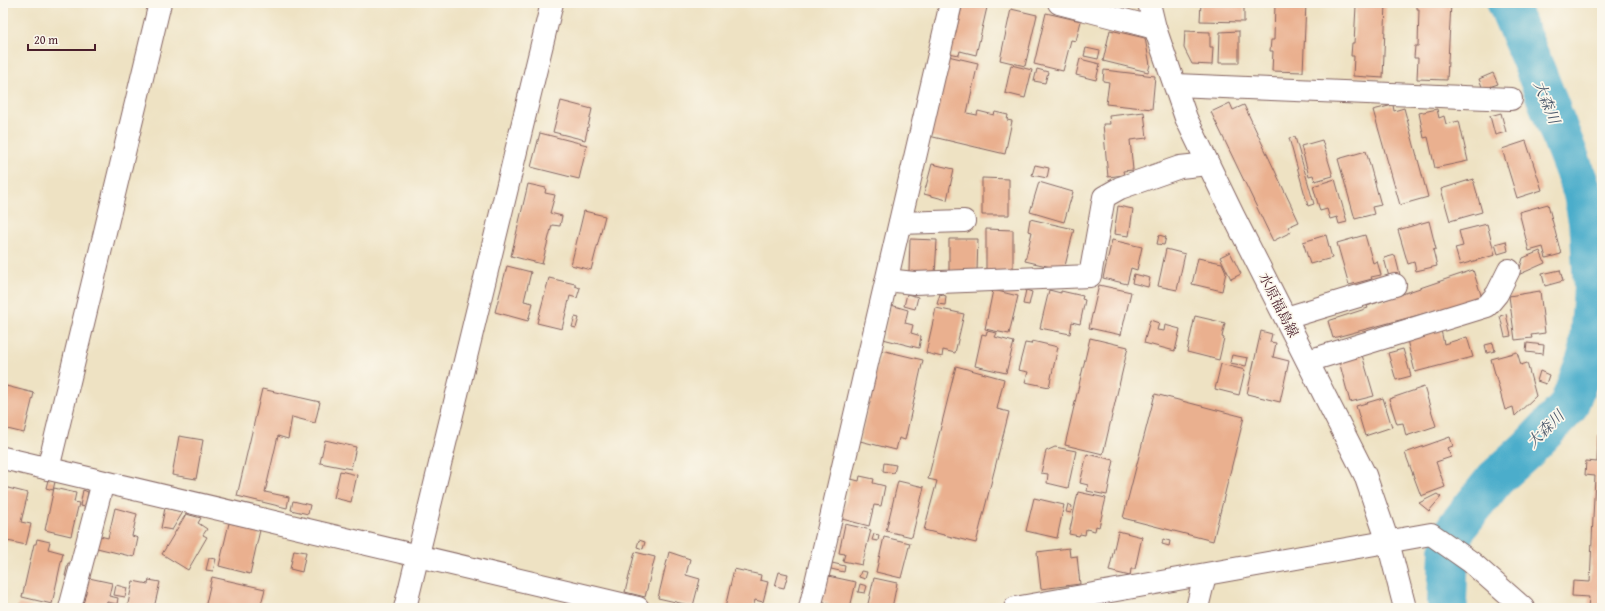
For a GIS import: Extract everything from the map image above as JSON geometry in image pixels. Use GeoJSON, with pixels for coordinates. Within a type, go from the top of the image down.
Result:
{"type":"FeatureCollection","features":[{"type":"Feature","properties":{"kind":"street"},"geometry":{"type":"LineString","coordinates":[[48,469],[160,3]]}},
{"type":"Feature","properties":{"kind":"street"},"geometry":{"type":"LineString","coordinates":[[405,608],[552,3]]}},
{"type":"Feature","properties":{"kind":"street"},"geometry":{"type":"LineString","coordinates":[[810,608],[951,3]]}},
{"type":"Feature","properties":{"kind":"street"},"geometry":{"type":"LineString","coordinates":[[1059,3],[1156,28]]}},
{"type":"Feature","properties":{"kind":"street","name":"水原福島線"},"geometry":{"type":"LineString","coordinates":[[1149,3],[1186,118],[1365,475],[1388,542],[1405,608]]}},
{"type":"Feature","properties":{"kind":"street"},"geometry":{"type":"LineString","coordinates":[[1175,85],[1511,99]]}},
{"type":"Feature","properties":{"kind":"street"},"geometry":{"type":"LineString","coordinates":[[887,280],[914,283],[1090,276],[1104,197],[1120,188],[1180,167],[1208,164]]}},
{"type":"Feature","properties":{"kind":"street"},"geometry":{"type":"LineString","coordinates":[[900,223],[964,221]]}},
{"type":"Feature","properties":{"kind":"street"},"geometry":{"type":"LineString","coordinates":[[1308,361],[1487,306],[1497,294],[1509,270]]}},
{"type":"Feature","properties":{"kind":"street"},"geometry":{"type":"LineString","coordinates":[[1286,318],[1395,285]]}},
{"type":"Feature","properties":{"kind":"street"},"geometry":{"type":"LineString","coordinates":[[3,458],[638,608]]}},
{"type":"Feature","properties":{"kind":"street"},"geometry":{"type":"LineString","coordinates":[[70,608],[103,482]]}},
{"type":"Feature","properties":{"kind":"street"},"geometry":{"type":"LineString","coordinates":[[1014,608],[1431,534],[1471,562],[1524,608]]}},
{"type":"Feature","properties":{"kind":"street"},"geometry":{"type":"LineString","coordinates":[[1197,608],[1205,574]]}},
{"type":"Feature","properties":{"kind":"building"},"geometry":{"type":"Polygon","coordinates":[[[963,3],[988,3],[976,55],[960,51],[959,55],[949,53],[963,3]]]}},
{"type":"Feature","properties":{"kind":"building"},"geometry":{"type":"Polygon","coordinates":[[[1107,3],[1125,3],[1117,6],[1107,3]]]}},
{"type":"Feature","properties":{"kind":"building"},"geometry":{"type":"Polygon","coordinates":[[[1201,3],[1244,3],[1244,22],[1200,21],[1201,3]]]}},
{"type":"Feature","properties":{"kind":"building"},"geometry":{"type":"Polygon","coordinates":[[[1275,3],[1306,3],[1303,72],[1272,71],[1273,51],[1270,51],[1271,40],[1274,40],[1275,3]]]}},
{"type":"Feature","properties":{"kind":"building"},"geometry":{"type":"Polygon","coordinates":[[[1354,3],[1386,3],[1383,78],[1353,76],[1354,56],[1351,56],[1352,43],[1354,43],[1356,6],[1354,6],[1354,3]]]}},
{"type":"Feature","properties":{"kind":"building"},"geometry":{"type":"Polygon","coordinates":[[[1417,3],[1451,3],[1447,80],[1417,79],[1418,58],[1414,58],[1415,46],[1418,46],[1419,9],[1417,9],[1417,3]]]}},
{"type":"Feature","properties":{"kind":"building"},"geometry":{"type":"Polygon","coordinates":[[[1011,9],[1037,15],[1025,66],[1000,60],[1011,9]]]}},
{"type":"Feature","properties":{"kind":"building"},"geometry":{"type":"Polygon","coordinates":[[[1046,13],[1081,21],[1076,41],[1071,40],[1063,71],[1034,64],[1046,13]]]}},
{"type":"Feature","properties":{"kind":"building"},"geometry":{"type":"Polygon","coordinates":[[[1110,30],[1145,38],[1150,65],[1148,72],[1103,61],[1110,30]]]}},
{"type":"Feature","properties":{"kind":"building"},"geometry":{"type":"Polygon","coordinates":[[[1185,31],[1210,32],[1210,47],[1213,47],[1212,65],[1192,64],[1184,48],[1185,31]]]}},
{"type":"Feature","properties":{"kind":"building"},"geometry":{"type":"Polygon","coordinates":[[[1239,31],[1239,63],[1219,63],[1220,32],[1239,31]]]}},
{"type":"Feature","properties":{"kind":"building"},"geometry":{"type":"Polygon","coordinates":[[[1086,48],[1100,51],[1098,59],[1084,56],[1086,48]]]}},
{"type":"Feature","properties":{"kind":"building"},"geometry":{"type":"Polygon","coordinates":[[[948,56],[978,63],[967,113],[977,115],[978,111],[994,115],[995,112],[1008,115],[1007,120],[1012,121],[1005,154],[929,136],[948,56]]]}},
{"type":"Feature","properties":{"kind":"building"},"geometry":{"type":"Polygon","coordinates":[[[1080,59],[1100,64],[1096,80],[1076,75],[1080,59]]]}},
{"type":"Feature","properties":{"kind":"building"},"geometry":{"type":"Polygon","coordinates":[[[1011,65],[1032,70],[1025,98],[1005,93],[1011,65]]]}},
{"type":"Feature","properties":{"kind":"building"},"geometry":{"type":"Polygon","coordinates":[[[1037,69],[1048,72],[1045,83],[1034,81],[1037,69]]]}},
{"type":"Feature","properties":{"kind":"building"},"geometry":{"type":"Polygon","coordinates":[[[1104,70],[1155,76],[1152,109],[1106,104],[1109,82],[1103,81],[1104,70]]]}},
{"type":"Feature","properties":{"kind":"building"},"geometry":{"type":"Polygon","coordinates":[[[1493,73],[1498,84],[1483,89],[1479,79],[1493,73]]]}},
{"type":"Feature","properties":{"kind":"building"},"geometry":{"type":"Polygon","coordinates":[[[561,101],[592,109],[585,140],[553,132],[561,101]]]}},
{"type":"Feature","properties":{"kind":"building"},"geometry":{"type":"Polygon","coordinates":[[[1230,103],[1233,110],[1244,105],[1299,222],[1288,227],[1291,232],[1273,241],[1211,112],[1230,103]]]}},
{"type":"Feature","properties":{"kind":"building"},"geometry":{"type":"Polygon","coordinates":[[[1393,105],[1394,111],[1404,108],[1428,197],[1400,205],[1373,110],[1393,105]]]}},
{"type":"Feature","properties":{"kind":"building"},"geometry":{"type":"Polygon","coordinates":[[[1437,109],[1439,118],[1444,116],[1446,124],[1459,121],[1468,161],[1435,168],[1428,137],[1424,138],[1419,113],[1437,109]]]}},
{"type":"Feature","properties":{"kind":"building"},"geometry":{"type":"Polygon","coordinates":[[[1144,112],[1147,138],[1130,140],[1133,170],[1123,171],[1124,175],[1108,177],[1103,124],[1110,124],[1109,116],[1144,112]]]}},
{"type":"Feature","properties":{"kind":"building"},"geometry":{"type":"Polygon","coordinates":[[[1501,113],[1506,132],[1495,135],[1490,116],[1501,113]]]}},
{"type":"Feature","properties":{"kind":"building"},"geometry":{"type":"Polygon","coordinates":[[[540,133],[587,145],[579,179],[531,167],[540,133]]]}},
{"type":"Feature","properties":{"kind":"building"},"geometry":{"type":"Polygon","coordinates":[[[1295,137],[1314,204],[1308,206],[1289,138],[1295,137]]]}},
{"type":"Feature","properties":{"kind":"building"},"geometry":{"type":"Polygon","coordinates":[[[1322,140],[1333,176],[1315,181],[1313,175],[1309,176],[1301,146],[1322,140]]]}},
{"type":"Feature","properties":{"kind":"building"},"geometry":{"type":"Polygon","coordinates":[[[1526,141],[1542,190],[1517,198],[1502,149],[1526,141]]]}},
{"type":"Feature","properties":{"kind":"building"},"geometry":{"type":"Polygon","coordinates":[[[1366,151],[1381,205],[1372,207],[1374,214],[1355,219],[1338,159],[1366,151]]]}},
{"type":"Feature","properties":{"kind":"building"},"geometry":{"type":"Polygon","coordinates":[[[932,164],[954,169],[947,200],[924,194],[932,164]]]}},
{"type":"Feature","properties":{"kind":"building"},"geometry":{"type":"Polygon","coordinates":[[[1035,165],[1049,168],[1047,178],[1032,175],[1035,165]]]}},
{"type":"Feature","properties":{"kind":"building"},"geometry":{"type":"Polygon","coordinates":[[[982,178],[1009,179],[1009,215],[982,215],[982,178]]]}},
{"type":"Feature","properties":{"kind":"building"},"geometry":{"type":"Polygon","coordinates":[[[1335,179],[1347,222],[1339,224],[1337,217],[1330,219],[1327,209],[1320,211],[1313,186],[1335,179]]]}},
{"type":"Feature","properties":{"kind":"building"},"geometry":{"type":"Polygon","coordinates":[[[1473,179],[1482,212],[1450,221],[1441,189],[1473,179]]]}},
{"type":"Feature","properties":{"kind":"building"},"geometry":{"type":"Polygon","coordinates":[[[1039,182],[1073,192],[1064,222],[1030,212],[1039,182]]]}},
{"type":"Feature","properties":{"kind":"building"},"geometry":{"type":"Polygon","coordinates":[[[528,184],[546,188],[545,193],[555,195],[550,213],[562,216],[560,226],[552,225],[542,264],[511,256],[528,184]]]}},
{"type":"Feature","properties":{"kind":"building"},"geometry":{"type":"Polygon","coordinates":[[[1548,204],[1561,254],[1546,258],[1543,247],[1529,251],[1519,212],[1548,204]]]}},
{"type":"Feature","properties":{"kind":"building"},"geometry":{"type":"Polygon","coordinates":[[[1118,206],[1133,209],[1129,236],[1114,234],[1118,206]]]}},
{"type":"Feature","properties":{"kind":"building"},"geometry":{"type":"Polygon","coordinates":[[[584,211],[605,216],[591,270],[571,265],[584,211]]]}},
{"type":"Feature","properties":{"kind":"building"},"geometry":{"type":"Polygon","coordinates":[[[1030,219],[1074,229],[1064,270],[1025,261],[1032,232],[1028,231],[1030,219]]]}},
{"type":"Feature","properties":{"kind":"building"},"geometry":{"type":"Polygon","coordinates":[[[1429,221],[1436,249],[1433,250],[1437,266],[1416,271],[1414,262],[1408,264],[1398,230],[1429,221]]]}},
{"type":"Feature","properties":{"kind":"building"},"geometry":{"type":"Polygon","coordinates":[[[1487,224],[1495,255],[1460,265],[1455,248],[1463,246],[1459,231],[1487,224]]]}},
{"type":"Feature","properties":{"kind":"building"},"geometry":{"type":"Polygon","coordinates":[[[986,229],[1013,230],[1013,273],[986,273],[986,229]]]}},
{"type":"Feature","properties":{"kind":"building"},"geometry":{"type":"Polygon","coordinates":[[[1159,235],[1166,237],[1164,245],[1157,244],[1159,235]]]}},
{"type":"Feature","properties":{"kind":"building"},"geometry":{"type":"Polygon","coordinates":[[[1326,235],[1332,258],[1310,264],[1303,242],[1326,235]]]}},
{"type":"Feature","properties":{"kind":"building"},"geometry":{"type":"Polygon","coordinates":[[[1365,235],[1373,263],[1377,261],[1381,275],[1349,285],[1337,243],[1365,235]]]}},
{"type":"Feature","properties":{"kind":"building"},"geometry":{"type":"Polygon","coordinates":[[[910,239],[937,240],[935,274],[909,272],[910,239]]]}},
{"type":"Feature","properties":{"kind":"building"},"geometry":{"type":"Polygon","coordinates":[[[949,239],[978,239],[977,271],[949,271],[949,239]]]}},
{"type":"Feature","properties":{"kind":"building"},"geometry":{"type":"Polygon","coordinates":[[[1112,240],[1142,247],[1137,270],[1131,268],[1127,284],[1103,278],[1112,240]]]}},
{"type":"Feature","properties":{"kind":"building"},"geometry":{"type":"Polygon","coordinates":[[[1506,241],[1508,251],[1498,254],[1495,244],[1506,241]]]}},
{"type":"Feature","properties":{"kind":"building"},"geometry":{"type":"Polygon","coordinates":[[[1166,249],[1185,254],[1177,290],[1158,286],[1166,249]]]}},
{"type":"Feature","properties":{"kind":"building"},"geometry":{"type":"Polygon","coordinates":[[[1540,251],[1545,263],[1518,275],[1523,258],[1540,251]]]}},
{"type":"Feature","properties":{"kind":"building"},"geometry":{"type":"Polygon","coordinates":[[[1230,252],[1241,274],[1231,279],[1220,257],[1230,252]]]}},
{"type":"Feature","properties":{"kind":"building"},"geometry":{"type":"Polygon","coordinates":[[[1395,255],[1400,275],[1389,277],[1384,258],[1395,255]]]}},
{"type":"Feature","properties":{"kind":"building"},"geometry":{"type":"Polygon","coordinates":[[[1198,258],[1222,263],[1226,272],[1222,291],[1192,284],[1198,258]]]}},
{"type":"Feature","properties":{"kind":"building"},"geometry":{"type":"Polygon","coordinates":[[[507,266],[531,272],[524,301],[533,303],[528,321],[495,312],[507,266]]]}},
{"type":"Feature","properties":{"kind":"building"},"geometry":{"type":"Polygon","coordinates":[[[1473,270],[1482,298],[1333,338],[1328,321],[1368,308],[1367,306],[1473,270]]]}},
{"type":"Feature","properties":{"kind":"building"},"geometry":{"type":"Polygon","coordinates":[[[1560,270],[1563,281],[1545,286],[1542,274],[1560,270]]]}},
{"type":"Feature","properties":{"kind":"building"},"geometry":{"type":"Polygon","coordinates":[[[1134,274],[1150,278],[1148,287],[1132,283],[1134,274]]]}},
{"type":"Feature","properties":{"kind":"building"},"geometry":{"type":"Polygon","coordinates":[[[549,278],[575,284],[575,286],[580,288],[577,298],[570,296],[562,329],[537,323],[549,278]]]}},
{"type":"Feature","properties":{"kind":"building"},"geometry":{"type":"Polygon","coordinates":[[[1099,285],[1131,292],[1121,335],[1089,328],[1099,285]]]}},
{"type":"Feature","properties":{"kind":"building"},"geometry":{"type":"Polygon","coordinates":[[[993,290],[1018,296],[1009,334],[985,329],[993,290]]]}},
{"type":"Feature","properties":{"kind":"building"},"geometry":{"type":"Polygon","coordinates":[[[1026,290],[1032,292],[1029,305],[1023,304],[1026,290]]]}},
{"type":"Feature","properties":{"kind":"building"},"geometry":{"type":"Polygon","coordinates":[[[1049,290],[1083,296],[1082,299],[1085,300],[1080,324],[1072,322],[1070,334],[1040,328],[1049,290]]]}},
{"type":"Feature","properties":{"kind":"building"},"geometry":{"type":"Polygon","coordinates":[[[1540,291],[1545,333],[1531,335],[1532,338],[1515,340],[1509,296],[1540,291]]]}},
{"type":"Feature","properties":{"kind":"building"},"geometry":{"type":"Polygon","coordinates":[[[907,294],[918,297],[915,309],[904,306],[907,294]]]}},
{"type":"Feature","properties":{"kind":"building"},"geometry":{"type":"Polygon","coordinates":[[[940,294],[946,296],[945,305],[937,304],[940,294]]]}},
{"type":"Feature","properties":{"kind":"building"},"geometry":{"type":"Polygon","coordinates":[[[891,305],[908,310],[905,323],[913,325],[911,333],[921,336],[919,348],[883,339],[891,305]]]}},
{"type":"Feature","properties":{"kind":"building"},"geometry":{"type":"Polygon","coordinates":[[[936,308],[964,314],[955,353],[943,350],[942,357],[926,353],[936,308]]]}},
{"type":"Feature","properties":{"kind":"building"},"geometry":{"type":"Polygon","coordinates":[[[1506,314],[1511,336],[1505,337],[1500,316],[1506,314]]]}},
{"type":"Feature","properties":{"kind":"building"},"geometry":{"type":"Polygon","coordinates":[[[1195,316],[1225,323],[1222,337],[1224,338],[1219,360],[1187,352],[1195,316]]]}},
{"type":"Feature","properties":{"kind":"building"},"geometry":{"type":"Polygon","coordinates":[[[575,317],[579,318],[576,328],[572,327],[575,317]]]}},
{"type":"Feature","properties":{"kind":"building"},"geometry":{"type":"Polygon","coordinates":[[[1150,320],[1159,323],[1157,330],[1164,331],[1165,325],[1180,329],[1175,351],[1144,343],[1150,320]]]}},
{"type":"Feature","properties":{"kind":"building"},"geometry":{"type":"Polygon","coordinates":[[[1441,330],[1444,344],[1467,337],[1473,357],[1415,372],[1407,340],[1441,330]]]}},
{"type":"Feature","properties":{"kind":"building"},"geometry":{"type":"Polygon","coordinates":[[[987,331],[997,333],[995,337],[1014,342],[1006,373],[975,366],[982,334],[986,335],[987,331]]]}},
{"type":"Feature","properties":{"kind":"building"},"geometry":{"type":"Polygon","coordinates":[[[1261,331],[1272,334],[1270,342],[1276,343],[1273,357],[1289,361],[1280,402],[1247,394],[1261,331]]]}},
{"type":"Feature","properties":{"kind":"building"},"geometry":{"type":"Polygon","coordinates":[[[1090,338],[1128,347],[1103,454],[1065,445],[1090,338]]]}},
{"type":"Feature","properties":{"kind":"building"},"geometry":{"type":"Polygon","coordinates":[[[1032,341],[1058,347],[1049,387],[1025,382],[1028,372],[1018,370],[1025,343],[1031,344],[1032,341]]]}},
{"type":"Feature","properties":{"kind":"building"},"geometry":{"type":"Polygon","coordinates":[[[1493,343],[1495,351],[1487,353],[1485,345],[1493,343]]]}},
{"type":"Feature","properties":{"kind":"building"},"geometry":{"type":"Polygon","coordinates":[[[1527,343],[1544,345],[1543,354],[1526,352],[1527,343]]]}},
{"type":"Feature","properties":{"kind":"building"},"geometry":{"type":"Polygon","coordinates":[[[1403,349],[1411,376],[1396,380],[1388,353],[1403,349]]]}},
{"type":"Feature","properties":{"kind":"building"},"geometry":{"type":"Polygon","coordinates":[[[881,350],[923,360],[905,440],[899,438],[896,450],[860,441],[881,350]]]}},
{"type":"Feature","properties":{"kind":"building"},"geometry":{"type":"Polygon","coordinates":[[[1517,352],[1521,365],[1527,363],[1536,396],[1515,416],[1513,407],[1505,410],[1491,359],[1517,352]]]}},
{"type":"Feature","properties":{"kind":"building"},"geometry":{"type":"Polygon","coordinates":[[[1232,355],[1248,358],[1246,366],[1230,363],[1232,355]]]}},
{"type":"Feature","properties":{"kind":"building"},"geometry":{"type":"Polygon","coordinates":[[[1362,355],[1374,396],[1350,402],[1339,361],[1362,355]]]}},
{"type":"Feature","properties":{"kind":"building"},"geometry":{"type":"Polygon","coordinates":[[[1221,364],[1245,370],[1239,395],[1215,389],[1221,364]]]}},
{"type":"Feature","properties":{"kind":"building"},"geometry":{"type":"Polygon","coordinates":[[[956,366],[1004,379],[997,409],[1009,412],[976,543],[924,530],[937,481],[928,479],[956,366]]]}},
{"type":"Feature","properties":{"kind":"building"},"geometry":{"type":"Polygon","coordinates":[[[1540,371],[1549,375],[1546,384],[1537,381],[1540,371]]]}},
{"type":"Feature","properties":{"kind":"building"},"geometry":{"type":"Polygon","coordinates":[[[6,386],[34,393],[24,433],[3,428],[3,397],[6,386]]]}},
{"type":"Feature","properties":{"kind":"building"},"geometry":{"type":"Polygon","coordinates":[[[1424,387],[1436,426],[1406,436],[1403,423],[1397,424],[1389,399],[1424,387]]]}},
{"type":"Feature","properties":{"kind":"building"},"geometry":{"type":"Polygon","coordinates":[[[262,389],[320,402],[315,423],[292,417],[288,439],[278,436],[265,492],[289,497],[287,508],[237,496],[262,389]]]}},
{"type":"Feature","properties":{"kind":"building"},"geometry":{"type":"Polygon","coordinates":[[[1155,394],[1244,417],[1213,541],[1123,518],[1155,394]]]}},
{"type":"Feature","properties":{"kind":"building"},"geometry":{"type":"Polygon","coordinates":[[[1383,398],[1392,427],[1365,436],[1356,406],[1383,398]]]}},
{"type":"Feature","properties":{"kind":"building"},"geometry":{"type":"Polygon","coordinates":[[[1598,435],[1602,435],[1602,608],[1588,608],[1589,597],[1572,596],[1573,581],[1590,582],[1595,476],[1585,475],[1586,461],[1597,462],[1598,435]]]}},
{"type":"Feature","properties":{"kind":"building"},"geometry":{"type":"Polygon","coordinates":[[[179,436],[203,440],[196,479],[172,475],[179,436]]]}},
{"type":"Feature","properties":{"kind":"building"},"geometry":{"type":"Polygon","coordinates":[[[1450,437],[1453,446],[1447,448],[1451,457],[1436,462],[1445,487],[1421,496],[1405,453],[1450,437]]]}},
{"type":"Feature","properties":{"kind":"building"},"geometry":{"type":"Polygon","coordinates":[[[325,440],[356,447],[351,469],[320,463],[325,440]]]}},
{"type":"Feature","properties":{"kind":"building"},"geometry":{"type":"Polygon","coordinates":[[[1055,447],[1076,451],[1068,488],[1047,483],[1048,474],[1041,473],[1046,451],[1055,447]]]}},
{"type":"Feature","properties":{"kind":"building"},"geometry":{"type":"Polygon","coordinates":[[[1087,454],[1114,460],[1107,495],[1087,491],[1088,485],[1080,483],[1087,454]]]}},
{"type":"Feature","properties":{"kind":"building"},"geometry":{"type":"Polygon","coordinates":[[[884,463],[896,465],[894,473],[883,471],[884,463]]]}},
{"type":"Feature","properties":{"kind":"building"},"geometry":{"type":"Polygon","coordinates":[[[340,471],[357,475],[351,502],[334,498],[340,471]]]}},
{"type":"Feature","properties":{"kind":"building"},"geometry":{"type":"Polygon","coordinates":[[[860,476],[874,479],[873,483],[885,486],[881,506],[874,505],[869,526],[842,519],[851,479],[859,481],[860,476]]]}},
{"type":"Feature","properties":{"kind":"building"},"geometry":{"type":"Polygon","coordinates":[[[48,480],[55,482],[53,490],[46,488],[48,480]]]}},
{"type":"Feature","properties":{"kind":"building"},"geometry":{"type":"Polygon","coordinates":[[[898,481],[924,487],[912,537],[886,531],[898,481]]]}},
{"type":"Feature","properties":{"kind":"building"},"geometry":{"type":"Polygon","coordinates":[[[4,487],[28,493],[21,522],[31,524],[26,545],[3,540],[4,487]]]}},
{"type":"Feature","properties":{"kind":"building"},"geometry":{"type":"Polygon","coordinates":[[[54,488],[76,493],[74,502],[79,503],[71,536],[45,530],[54,488]]]}},
{"type":"Feature","properties":{"kind":"building"},"geometry":{"type":"Polygon","coordinates":[[[83,490],[88,492],[85,507],[80,506],[83,490]]]}},
{"type":"Feature","properties":{"kind":"building"},"geometry":{"type":"Polygon","coordinates":[[[1078,492],[1106,498],[1099,527],[1096,526],[1095,531],[1086,529],[1085,535],[1080,534],[1079,536],[1069,534],[1078,492]]]}},
{"type":"Feature","properties":{"kind":"building"},"geometry":{"type":"Polygon","coordinates":[[[1437,494],[1441,497],[1429,511],[1419,503],[1437,494]]]}},
{"type":"Feature","properties":{"kind":"building"},"geometry":{"type":"Polygon","coordinates":[[[1034,498],[1064,505],[1057,538],[1026,531],[1034,498]]]}},
{"type":"Feature","properties":{"kind":"building"},"geometry":{"type":"Polygon","coordinates":[[[293,501],[310,505],[308,514],[291,510],[293,501]]]}},
{"type":"Feature","properties":{"kind":"building"},"geometry":{"type":"Polygon","coordinates":[[[1068,504],[1072,506],[1071,513],[1066,512],[1068,504]]]}},
{"type":"Feature","properties":{"kind":"building"},"geometry":{"type":"Polygon","coordinates":[[[115,508],[137,514],[132,536],[138,538],[134,557],[93,547],[96,535],[108,538],[115,508]]]}},
{"type":"Feature","properties":{"kind":"building"},"geometry":{"type":"Polygon","coordinates":[[[165,508],[183,512],[172,530],[161,528],[165,508]]]}},
{"type":"Feature","properties":{"kind":"building"},"geometry":{"type":"Polygon","coordinates":[[[186,514],[201,518],[198,523],[207,529],[203,535],[207,537],[188,570],[162,554],[186,514]]]}},
{"type":"Feature","properties":{"kind":"building"},"geometry":{"type":"Polygon","coordinates":[[[229,523],[260,530],[250,574],[219,566],[229,523]]]}},
{"type":"Feature","properties":{"kind":"building"},"geometry":{"type":"Polygon","coordinates":[[[845,524],[871,530],[862,565],[843,561],[845,554],[839,553],[845,524]]]}},
{"type":"Feature","properties":{"kind":"building"},"geometry":{"type":"Polygon","coordinates":[[[1118,531],[1142,537],[1135,569],[1131,569],[1130,576],[1109,571],[1118,531]]]}},
{"type":"Feature","properties":{"kind":"building"},"geometry":{"type":"Polygon","coordinates":[[[874,534],[879,535],[878,541],[872,540],[874,534]]]}},
{"type":"Feature","properties":{"kind":"building"},"geometry":{"type":"Polygon","coordinates":[[[884,537],[910,543],[901,578],[876,572],[884,537]]]}},
{"type":"Feature","properties":{"kind":"building"},"geometry":{"type":"Polygon","coordinates":[[[37,539],[50,542],[48,549],[63,553],[52,604],[22,597],[34,544],[36,544],[37,539]]]}},
{"type":"Feature","properties":{"kind":"building"},"geometry":{"type":"Polygon","coordinates":[[[1163,539],[1170,541],[1169,546],[1162,544],[1163,539]]]}},
{"type":"Feature","properties":{"kind":"building"},"geometry":{"type":"Polygon","coordinates":[[[639,540],[645,542],[643,549],[637,547],[639,540]]]}},
{"type":"Feature","properties":{"kind":"building"},"geometry":{"type":"Polygon","coordinates":[[[1069,548],[1070,557],[1077,556],[1080,584],[1041,589],[1037,552],[1069,548]]]}},
{"type":"Feature","properties":{"kind":"building"},"geometry":{"type":"Polygon","coordinates":[[[294,550],[306,552],[302,572],[290,569],[294,550]]]}},
{"type":"Feature","properties":{"kind":"building"},"geometry":{"type":"Polygon","coordinates":[[[635,552],[655,557],[645,597],[625,592],[635,552]]]}},
{"type":"Feature","properties":{"kind":"building"},"geometry":{"type":"Polygon","coordinates":[[[669,552],[690,559],[686,575],[700,579],[693,606],[658,598],[669,552]]]}},
{"type":"Feature","properties":{"kind":"building"},"geometry":{"type":"Polygon","coordinates":[[[209,558],[216,559],[213,571],[206,570],[209,558]]]}},
{"type":"Feature","properties":{"kind":"building"},"geometry":{"type":"Polygon","coordinates":[[[68,563],[73,564],[70,578],[65,576],[68,563]]]}},
{"type":"Feature","properties":{"kind":"building"},"geometry":{"type":"Polygon","coordinates":[[[832,563],[845,566],[844,572],[831,569],[832,563]]]}},
{"type":"Feature","properties":{"kind":"building"},"geometry":{"type":"Polygon","coordinates":[[[734,569],[761,575],[760,580],[768,582],[763,602],[755,600],[753,608],[725,608],[734,569]]]}},
{"type":"Feature","properties":{"kind":"building"},"geometry":{"type":"Polygon","coordinates":[[[861,571],[867,572],[865,579],[859,577],[861,571]]]}},
{"type":"Feature","properties":{"kind":"building"},"geometry":{"type":"Polygon","coordinates":[[[779,572],[788,574],[784,588],[775,586],[779,572]]]}},
{"type":"Feature","properties":{"kind":"building"},"geometry":{"type":"Polygon","coordinates":[[[828,576],[856,582],[850,608],[827,608],[828,603],[822,601],[828,576]]]}},
{"type":"Feature","properties":{"kind":"building"},"geometry":{"type":"Polygon","coordinates":[[[212,577],[265,589],[260,608],[205,608],[212,577]]]}},
{"type":"Feature","properties":{"kind":"building"},"geometry":{"type":"Polygon","coordinates":[[[89,578],[112,583],[109,596],[118,598],[117,604],[107,602],[106,608],[82,608],[89,578]]]}},
{"type":"Feature","properties":{"kind":"building"},"geometry":{"type":"Polygon","coordinates":[[[874,578],[897,583],[892,608],[867,608],[874,578]]]}},
{"type":"Feature","properties":{"kind":"building"},"geometry":{"type":"Polygon","coordinates":[[[149,580],[160,582],[154,608],[127,608],[133,581],[148,584],[149,580]]]}},
{"type":"Feature","properties":{"kind":"building"},"geometry":{"type":"Polygon","coordinates":[[[860,584],[867,586],[865,593],[858,592],[860,584]]]}},
{"type":"Feature","properties":{"kind":"building"},"geometry":{"type":"Polygon","coordinates":[[[116,585],[127,588],[125,597],[114,595],[116,585]]]}},
{"type":"Feature","properties":{"kind":"building"},"geometry":{"type":"Polygon","coordinates":[[[19,604],[35,607],[35,608],[18,608],[19,604]]]}},
{"type":"Feature","properties":{"kind":"waterway","name":"大森川"},"geometry":{"type":"LineString","coordinates":[[1448,608],[1449,551],[1456,528],[1495,479],[1529,448],[1568,407],[1588,354],[1593,288],[1590,232],[1583,193],[1535,69],[1507,3]]}}]}
